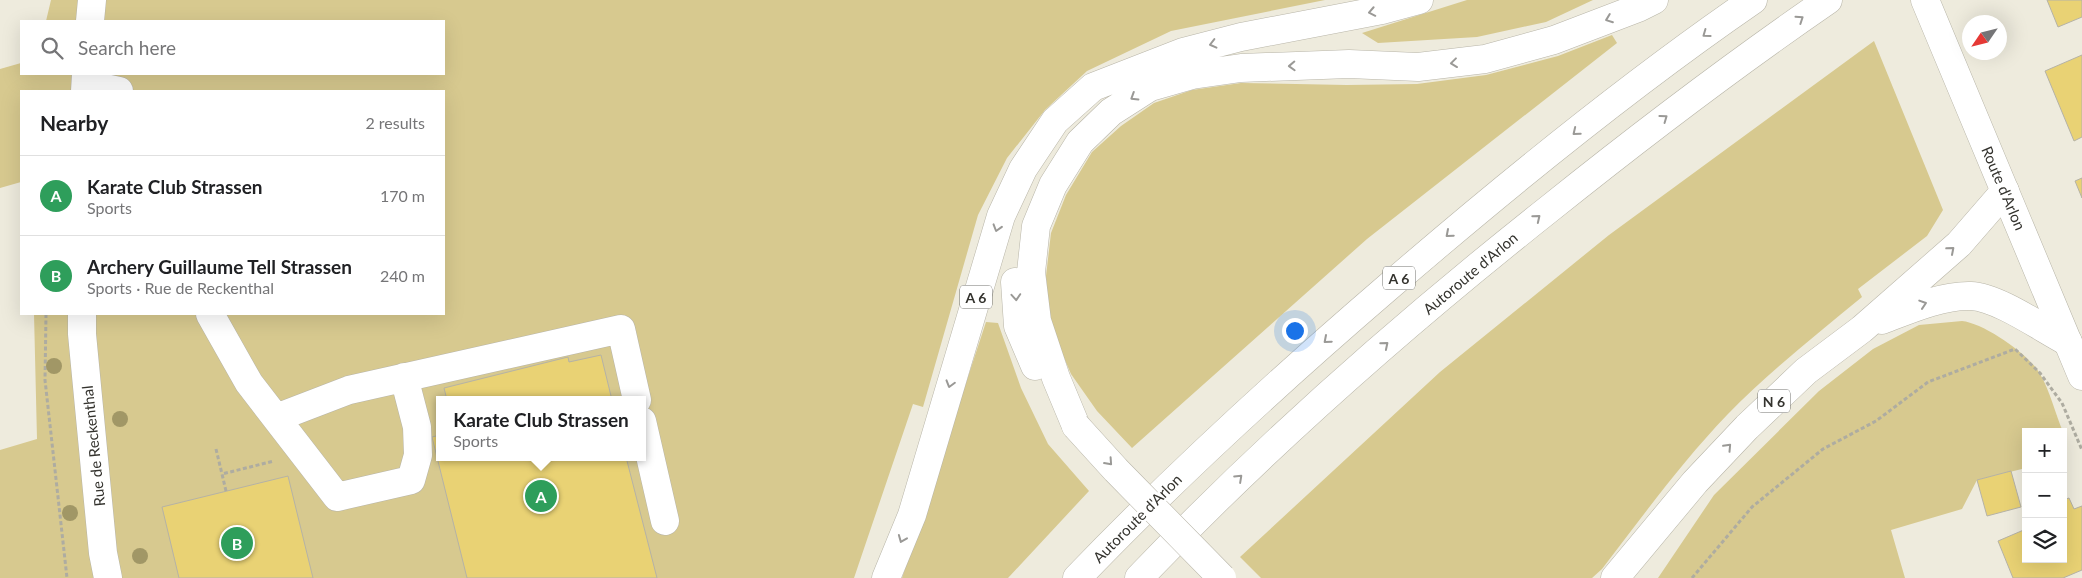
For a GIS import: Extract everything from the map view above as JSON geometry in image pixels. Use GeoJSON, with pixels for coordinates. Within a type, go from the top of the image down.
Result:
{"type":"FeatureCollection","features":[{"type":"Feature","properties":{"kind":"main road"},"geometry":{"type":"LineString","coordinates":[[90,20],[92,0]]}},
{"type":"Feature","properties":{"kind":"main road","name":"A 6"},"geometry":{"type":"LineString","coordinates":[[886,578],[912,515],[1001,216],[1023,169],[1055,121],[1094,87],[1183,52],[1241,37],[1382,10],[1419,0]]}},
{"type":"Feature","properties":{"kind":"main road"},"geometry":{"type":"LineString","coordinates":[[1076,426],[1056,378],[1037,321],[1031,272],[1036,226],[1053,185],[1080,142],[1111,112],[1150,88],[1192,74],[1241,68],[1349,64],[1418,68],[1485,59],[1554,40],[1654,0]]}},
{"type":"Feature","properties":{"kind":"main road","name":"Autoroute d'Arlon"},"geometry":{"type":"LineString","coordinates":[[1077,578],[1134,518],[1307,357],[1463,222],[1622,95],[1753,0]]}},
{"type":"Feature","properties":{"kind":"main road","name":"Autoroute d'Arlon"},"geometry":{"type":"LineString","coordinates":[[1139,578],[1203,511],[1346,379],[1488,257],[1648,130],[1828,0]]}},
{"type":"Feature","properties":{"kind":"main road","name":"Route d'Arlon"},"geometry":{"type":"LineString","coordinates":[[1926,2],[2082,376]]}},
{"type":"Feature","properties":{"kind":"main road","name":"A 6"},"geometry":{"type":"LineString","coordinates":[[1140,68],[1098,99],[1065,131],[1035,177],[1018,220],[1014,270],[1018,326],[1044,385],[1076,426],[1116,470],[1222,578]]}},
{"type":"Feature","properties":{"kind":"main road"},"geometry":{"type":"LineString","coordinates":[[86,83],[115,90]]}},
{"type":"Feature","properties":{"kind":"main road","name":"N 6"},"geometry":{"type":"LineString","coordinates":[[1615,578],[1695,482],[1747,427],[1806,371],[1862,328],[1959,244],[2005,191]]}},
{"type":"Feature","properties":{"kind":"main road","name":"N 6"},"geometry":{"type":"LineString","coordinates":[[1862,328],[1927,302],[1971,296],[1999,304],[2068,342]]}},
{"type":"Feature","properties":{"kind":"main road","name":"Rue de Reckenthal"},"geometry":{"type":"LineString","coordinates":[[82,315],[82,334],[102,543],[108,578]]}},
{"type":"Feature","properties":{"kind":"main road"},"geometry":{"type":"LineString","coordinates":[[211,315],[249,383],[337,497],[411,480],[418,455],[417,427],[404,377]]}},
{"type":"Feature","properties":{"kind":"main road"},"geometry":{"type":"LineString","coordinates":[[276,418],[349,390],[621,328],[636,396]]}},
{"type":"Feature","properties":{"kind":"main road"},"geometry":{"type":"LineString","coordinates":[[646,439],[665,521]]}},
{"type":"Feature","properties":{"kind":"main road","name":"N 6"},"geometry":{"type":"LineString","coordinates":[[1640,578],[1695,482]]}},
{"type":"Feature","properties":{"kind":"path"},"geometry":{"type":"LineString","coordinates":[[46,315],[45,380],[67,578]]}},
{"type":"Feature","properties":{"kind":"path"},"geometry":{"type":"LineString","coordinates":[[1692,578],[1752,507],[1823,449],[1876,421],[1928,382],[2015,349],[2040,373],[2062,403],[2082,450]]}},
{"type":"Feature","properties":{"kind":"path"},"geometry":{"type":"LineString","coordinates":[[216,449],[226,492]]}},
{"type":"Feature","properties":{"kind":"path"},"geometry":{"type":"LineString","coordinates":[[222,474],[304,454]]}},
{"type":"Feature","properties":{"kind":"shaded area"},"geometry":{"type":"Polygon","coordinates":[[[51,0],[1325,0],[1171,31],[1087,71],[1045,110],[1007,158],[978,215],[923,407],[913,404],[854,578],[0,578],[0,450],[37,439],[34,315],[445,315],[445,90],[20,90],[20,182],[0,188],[0,69],[20,63],[20,75],[445,75],[445,20],[46,20],[51,0]]]}},
{"type":"Feature","properties":{"kind":"shaded area"},"geometry":{"type":"Polygon","coordinates":[[[1467,0],[1593,0],[1546,22],[1477,37],[1378,43],[1362,33],[1467,0]]]}},
{"type":"Feature","properties":{"kind":"shaded area"},"geometry":{"type":"Polygon","coordinates":[[[1612,35],[1617,43],[1367,239],[1132,448],[1097,411],[1071,374],[1049,323],[1046,276],[1051,233],[1066,195],[1092,152],[1121,126],[1154,103],[1192,90],[1241,83],[1417,84],[1486,75],[1558,56],[1612,35]]]}},
{"type":"Feature","properties":{"kind":"shaded area"},"geometry":{"type":"Polygon","coordinates":[[[1874,41],[1943,210],[1927,236],[1858,289],[1862,297],[1776,369],[1727,415],[1678,471],[1602,569],[1592,578],[1261,578],[1240,557],[1440,372],[1609,235],[1874,41]]]}},
{"type":"Feature","properties":{"kind":"shaded area"},"geometry":{"type":"Polygon","coordinates":[[[1962,321],[1982,327],[2006,341],[2035,366],[2047,388],[2062,428],[2022,428],[2022,469],[1977,480],[1962,509],[1891,530],[1905,578],[1658,578],[1714,495],[1819,391],[1873,349],[1919,325],[1962,321]]]}},
{"type":"Feature","properties":{"kind":"shaded area"},"geometry":{"type":"Polygon","coordinates":[[[986,322],[998,323],[1021,388],[1048,444],[1089,491],[1008,578],[902,578],[986,322]]]}},
{"type":"Feature","properties":{"kind":"building"},"geometry":{"type":"Polygon","coordinates":[[[2047,0],[2082,0],[2082,17],[2058,27],[2047,0]]]}},
{"type":"Feature","properties":{"kind":"building"},"geometry":{"type":"Polygon","coordinates":[[[2082,55],[2082,137],[2074,141],[2045,71],[2082,55]]]}},
{"type":"Feature","properties":{"kind":"building"},"geometry":{"type":"Polygon","coordinates":[[[2082,178],[2082,198],[2075,181],[2082,178]]]}},
{"type":"Feature","properties":{"kind":"building"},"geometry":{"type":"Polygon","coordinates":[[[601,355],[611,396],[446,396],[444,388],[568,357],[569,362],[601,355]]]}},
{"type":"Feature","properties":{"kind":"building"},"geometry":{"type":"Polygon","coordinates":[[[436,436],[436,453],[432,437],[436,436]]]}},
{"type":"Feature","properties":{"kind":"building"},"geometry":{"type":"Polygon","coordinates":[[[438,461],[627,461],[657,578],[467,578],[438,461]]]}},
{"type":"Feature","properties":{"kind":"building"},"geometry":{"type":"Polygon","coordinates":[[[2011,471],[2021,507],[1987,516],[1977,480],[2011,471]]]}},
{"type":"Feature","properties":{"kind":"building"},"geometry":{"type":"Polygon","coordinates":[[[288,476],[313,578],[179,578],[162,507],[288,476]]]}},
{"type":"Feature","properties":{"kind":"building"},"geometry":{"type":"Polygon","coordinates":[[[2069,498],[2074,509],[2082,506],[2082,570],[2063,578],[2013,578],[1998,541],[2022,531],[2022,563],[2067,563],[2067,499],[2069,498]]]}},
{"type":"Feature","properties":{"kind":"place","name":"Karate Club Strassen"},"geometry":{"type":"Point","coordinates":[541,496]}},
{"type":"Feature","properties":{"kind":"place","name":"Archery Guillaume Tell Strassen"},"geometry":{"type":"Point","coordinates":[237,543]}}]}
